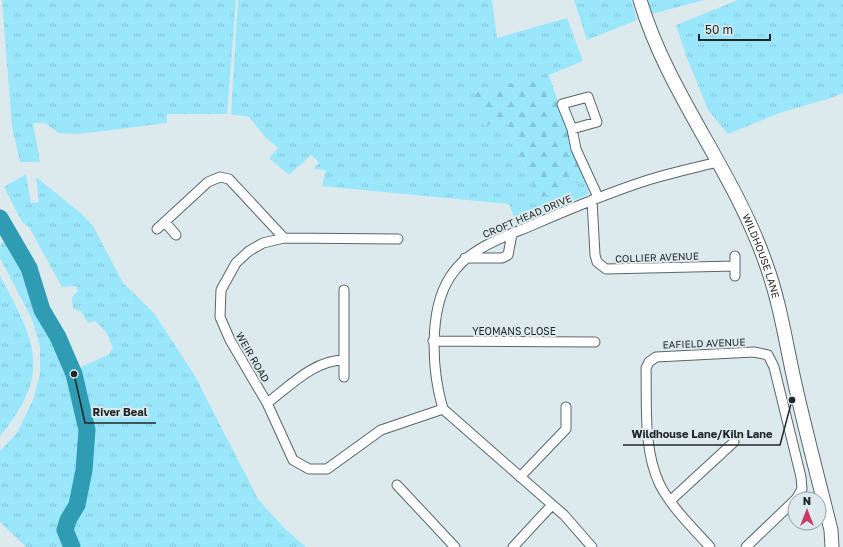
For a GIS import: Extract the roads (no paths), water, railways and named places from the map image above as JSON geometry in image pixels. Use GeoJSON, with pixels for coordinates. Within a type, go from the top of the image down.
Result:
{"type":"FeatureCollection","features":[{"type":"Feature","properties":{"kind":"main road","name":"WILDHOUSE LANE"},"geometry":{"type":"LineString","coordinates":[[640,0],[661,55],[683,100],[744,212],[766,264],[780,310],[796,385],[831,530],[832,547]]}},
{"type":"Feature","properties":{"kind":"main road","name":"WILDHOUSE LANE"},"geometry":{"type":"LineString","coordinates":[[831,530],[842,547]]}},
{"type":"Feature","properties":{"kind":"street"},"geometry":{"type":"LineString","coordinates":[[572,129],[576,150],[595,198]]}},
{"type":"Feature","properties":{"kind":"street","name":"CROFT HEAD DRIVE"},"geometry":{"type":"LineString","coordinates":[[443,409],[440,399],[434,341],[435,319],[439,300],[449,277],[465,258],[487,244],[595,198],[646,180],[718,162]]}},
{"type":"Feature","properties":{"kind":"street"},"geometry":{"type":"LineString","coordinates":[[157,229],[208,182],[220,177],[229,179],[284,238]]}},
{"type":"Feature","properties":{"kind":"street","name":"COLLIER AVENUE"},"geometry":{"type":"LineString","coordinates":[[595,198],[595,255],[597,262],[606,269],[735,261],[735,276]]}},
{"type":"Feature","properties":{"kind":"street"},"geometry":{"type":"LineString","coordinates":[[165,222],[176,235]]}},
{"type":"Feature","properties":{"kind":"street"},"geometry":{"type":"LineString","coordinates":[[465,258],[502,258],[508,255],[512,234]]}},
{"type":"Feature","properties":{"kind":"street","name":"WEIR ROAD"},"geometry":{"type":"LineString","coordinates":[[398,238],[284,238],[263,243],[249,251],[236,263],[221,290],[220,317],[230,340],[267,403],[293,460],[309,469],[327,469],[381,430],[443,409]]}},
{"type":"Feature","properties":{"kind":"street"},"geometry":{"type":"LineString","coordinates":[[344,290],[344,377]]}},
{"type":"Feature","properties":{"kind":"street","name":"YEOMANS CLOSE"},"geometry":{"type":"LineString","coordinates":[[434,341],[595,342]]}},
{"type":"Feature","properties":{"kind":"street","name":"EAFIELD AVENUE"},"geometry":{"type":"LineString","coordinates":[[710,547],[670,501],[660,485],[650,453],[647,415],[646,368],[649,362],[656,357],[754,352],[768,355],[774,366],[801,476],[802,489],[801,491]]}},
{"type":"Feature","properties":{"kind":"street"},"geometry":{"type":"LineString","coordinates":[[267,403],[315,367],[336,360],[344,360]]}},
{"type":"Feature","properties":{"kind":"street"},"geometry":{"type":"LineString","coordinates":[[520,477],[566,430],[566,407]]}},
{"type":"Feature","properties":{"kind":"street"},"geometry":{"type":"LineString","coordinates":[[443,409],[551,506],[564,515],[592,547]]}},
{"type":"Feature","properties":{"kind":"street"},"geometry":{"type":"LineString","coordinates":[[670,501],[734,442]]}},
{"type":"Feature","properties":{"kind":"street"},"geometry":{"type":"LineString","coordinates":[[397,485],[455,547]]}},
{"type":"Feature","properties":{"kind":"street"},"geometry":{"type":"LineString","coordinates":[[513,547],[551,506]]}},
{"type":"Feature","properties":{"kind":"street","name":"EAFIELD AVENUE"},"geometry":{"type":"LineString","coordinates":[[746,547],[787,507]]}},
{"type":"Feature","properties":{"kind":"waterway"},"geometry":{"type":"LineString","coordinates":[[0,218],[29,268],[42,310],[58,337],[74,374],[87,430],[84,470],[77,505],[68,520],[65,530],[72,547]]}},
{"type":"Feature","properties":{"kind":"place","name":"River Beal"},"geometry":{"type":"Point","coordinates":[74,374]}},
{"type":"Feature","properties":{"kind":"place","name":"Wildhouse Lane/Kiln Lane"},"geometry":{"type":"Point","coordinates":[792,400]}}]}
